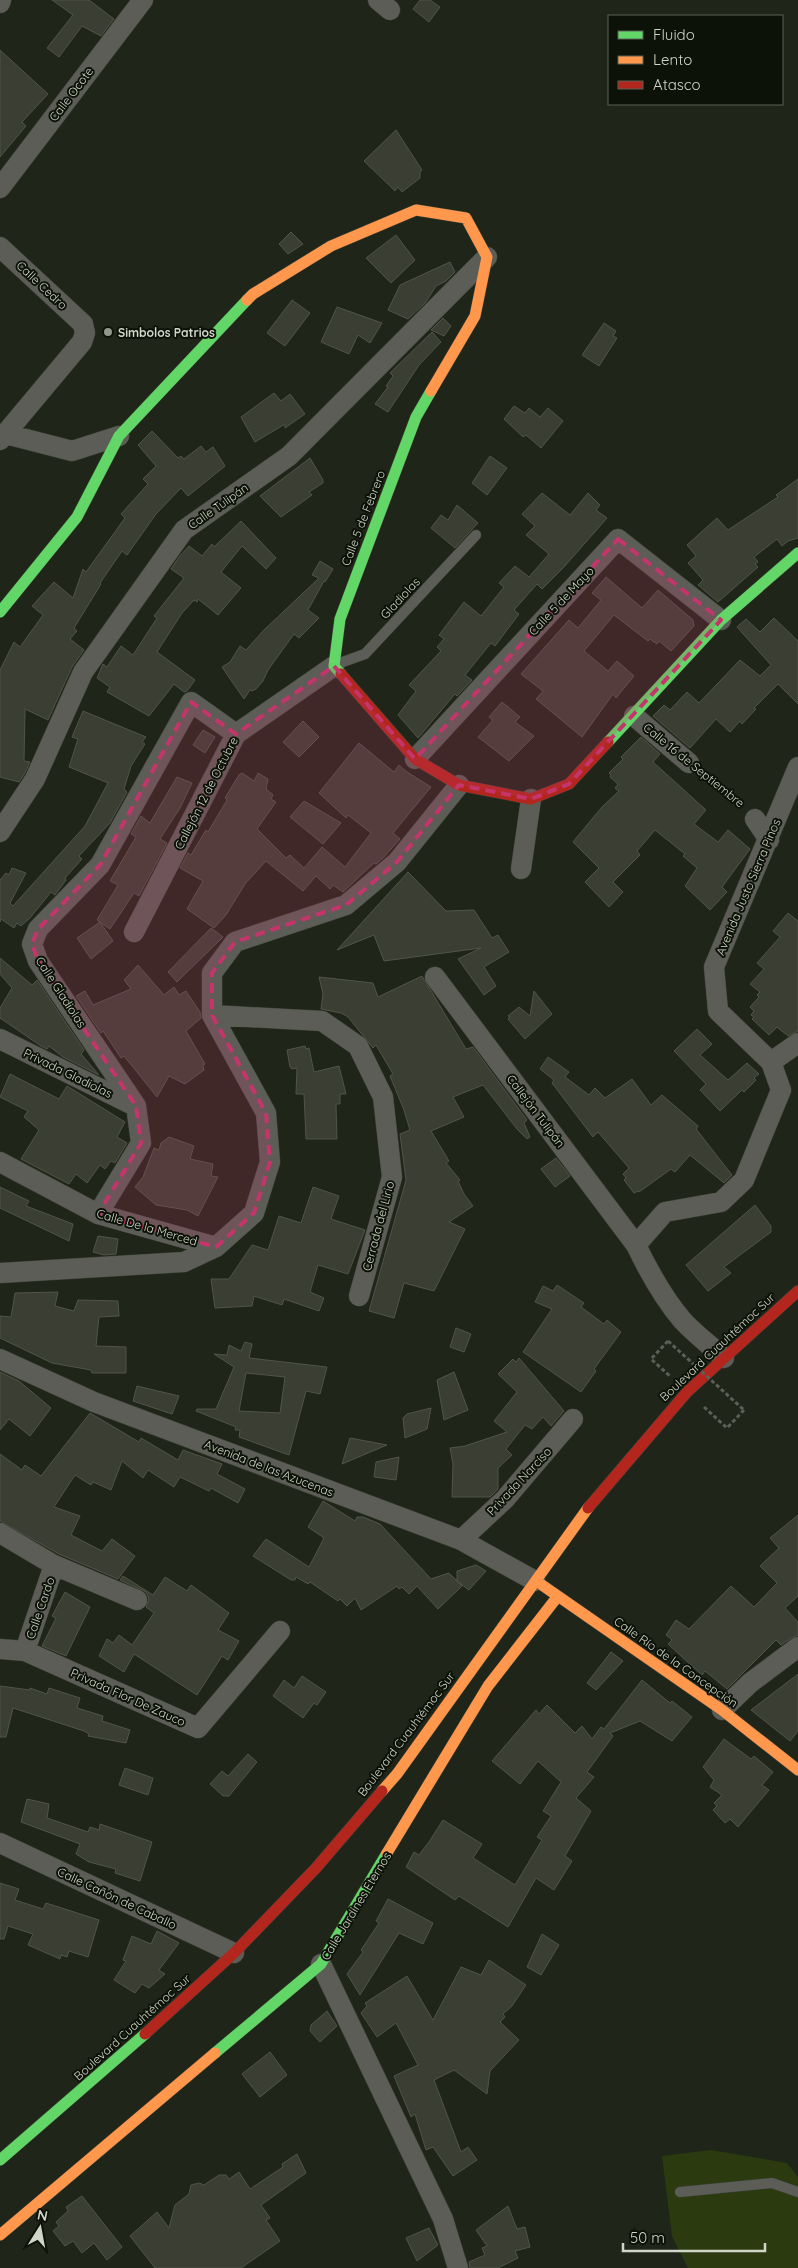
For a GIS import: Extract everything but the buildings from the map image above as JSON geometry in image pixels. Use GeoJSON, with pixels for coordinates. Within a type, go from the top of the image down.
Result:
{"type":"FeatureCollection","features":[{"type":"Feature","properties":{"kind":"street","name":"Calle Ocote"},"geometry":{"type":"LineString","coordinates":[[0,188],[143,0]]}},
{"type":"Feature","properties":{"kind":"street"},"geometry":{"type":"LineString","coordinates":[[0,612],[77,517],[119,436],[253,294],[331,246],[416,210],[466,218],[487,257]]}},
{"type":"Feature","properties":{"kind":"street","name":"Calle Cedro"},"geometry":{"type":"LineString","coordinates":[[0,247],[83,324],[85,333],[82,342],[3,437]]}},
{"type":"Feature","properties":{"kind":"street","name":"Calle 5 de Febrero"},"geometry":{"type":"LineString","coordinates":[[334,666],[340,619],[416,417],[475,316],[487,257]]}},
{"type":"Feature","properties":{"kind":"street","name":"Calle Tulipán"},"geometry":{"type":"LineString","coordinates":[[0,832],[35,779],[83,672],[184,530],[289,456],[487,257]]}},
{"type":"Feature","properties":{"kind":"street"},"geometry":{"type":"LineString","coordinates":[[3,437],[72,451],[119,436]]}},
{"type":"Feature","properties":{"kind":"street","name":"Calle 5 de Mayo"},"geometry":{"type":"LineString","coordinates":[[415,759],[618,539],[721,620]]}},
{"type":"Feature","properties":{"kind":"street"},"geometry":{"type":"LineString","coordinates":[[334,666],[415,759],[459,784],[531,799],[569,784],[721,620],[798,553]]}},
{"type":"Feature","properties":{"kind":"street","name":"Callejón 12 de Octubre"},"geometry":{"type":"LineString","coordinates":[[134,932],[236,734],[334,666]]}},
{"type":"Feature","properties":{"kind":"street","name":"Calle Gladiolas"},"geometry":{"type":"LineString","coordinates":[[98,1214],[141,1143],[136,1106],[38,961],[32,944],[38,929],[100,865],[191,702],[236,734]]}},
{"type":"Feature","properties":{"kind":"street","name":"Calle 16 de Septiembre"},"geometry":{"type":"LineString","coordinates":[[634,716],[689,763]]}},
{"type":"Feature","properties":{"kind":"street","name":"Avenida Justo Sierra Pinos"},"geometry":{"type":"LineString","coordinates":[[636,1245],[665,1212],[721,1202],[744,1180],[781,1090],[771,1062],[718,1011],[714,967],[769,840],[798,767]]}},
{"type":"Feature","properties":{"kind":"street"},"geometry":{"type":"LineString","coordinates":[[0,1273],[184,1262],[216,1246],[254,1213],[270,1162],[266,1113],[212,1014],[212,972],[234,942],[346,905],[397,862],[459,784]]}},
{"type":"Feature","properties":{"kind":"street"},"geometry":{"type":"LineString","coordinates":[[521,869],[531,799]]}},
{"type":"Feature","properties":{"kind":"street","name":"Calle 16 de Septiembre"},"geometry":{"type":"LineString","coordinates":[[755,819],[769,840]]}},
{"type":"Feature","properties":{"kind":"street","name":"Callejón Tulipán"},"geometry":{"type":"LineString","coordinates":[[435,977],[636,1245]]}},
{"type":"Feature","properties":{"kind":"street","name":"Cerrada del Lirio"},"geometry":{"type":"LineString","coordinates":[[212,1014],[322,1021],[358,1046],[382,1097],[392,1176],[359,1296]]}},
{"type":"Feature","properties":{"kind":"street","name":"Privada Gladiolas"},"geometry":{"type":"LineString","coordinates":[[0,1039],[136,1106]]}},
{"type":"Feature","properties":{"kind":"street"},"geometry":{"type":"LineString","coordinates":[[771,1062],[798,1043]]}},
{"type":"Feature","properties":{"kind":"street","name":"Calle De la Merced"},"geometry":{"type":"LineString","coordinates":[[0,1162],[98,1214],[216,1246]]}},
{"type":"Feature","properties":{"kind":"street"},"geometry":{"type":"LineString","coordinates":[[636,1245],[665,1298],[684,1322],[724,1358]]}},
{"type":"Feature","properties":{"kind":"street","name":"Boulevard Cuauhtémoc Sur"},"geometry":{"type":"LineString","coordinates":[[0,2160],[125,2053],[234,1953],[316,1868],[397,1774],[586,1511],[624,1464],[668,1413],[724,1358],[798,1291]]}},
{"type":"Feature","properties":{"kind":"street","name":"Avenida de las Azucenas"},"geometry":{"type":"LineString","coordinates":[[0,1359],[94,1402],[461,1540],[535,1581]]}},
{"type":"Feature","properties":{"kind":"street","name":"Privada Narcíso"},"geometry":{"type":"LineString","coordinates":[[461,1540],[505,1499],[573,1419]]}},
{"type":"Feature","properties":{"kind":"street"},"geometry":{"type":"LineString","coordinates":[[0,1534],[54,1565],[137,1600]]}},
{"type":"Feature","properties":{"kind":"street","name":"Calle Cardo"},"geometry":{"type":"LineString","coordinates":[[25,1651],[54,1565]]}},
{"type":"Feature","properties":{"kind":"street","name":"Calle Río de la Concepción"},"geometry":{"type":"LineString","coordinates":[[535,1581],[722,1710],[798,1770]]}},
{"type":"Feature","properties":{"kind":"street","name":"Calle Jardines Eternos"},"geometry":{"type":"LineString","coordinates":[[458,2268],[443,2219],[321,1964],[488,1686],[558,1596]]}},
{"type":"Feature","properties":{"kind":"street","name":"Privada Flor De Zauco"},"geometry":{"type":"LineString","coordinates":[[25,1651],[198,1728],[280,1631]]}},
{"type":"Feature","properties":{"kind":"street"},"geometry":{"type":"LineString","coordinates":[[722,1710],[750,1683],[798,1646]]}},
{"type":"Feature","properties":{"kind":"street"},"geometry":{"type":"LineString","coordinates":[[0,1648],[25,1651]]}},
{"type":"Feature","properties":{"kind":"street","name":"Calle Cañón de Caballo"},"geometry":{"type":"LineString","coordinates":[[0,1843],[234,1953]]}},
{"type":"Feature","properties":{"kind":"street"},"geometry":{"type":"LineString","coordinates":[[0,2235],[321,1964]]}},
{"type":"Feature","properties":{"kind":"lane","name":"Gladiolas"},"geometry":{"type":"LineString","coordinates":[[334,666],[365,654],[476,535]]}},
{"type":"Feature","properties":{"kind":"lane"},"geometry":{"type":"LineString","coordinates":[[680,2192],[772,2183],[798,2192]]}},
{"type":"Feature","properties":{"kind":"path","name":"Calle 16 de Septiembre"},"geometry":{"type":"LineString","coordinates":[[689,763],[744,804],[755,819]]}},
{"type":"Feature","properties":{"kind":"path"},"geometry":{"type":"LineString","coordinates":[[651,1359],[668,1341],[744,1410],[727,1428]]}},
{"type":"Feature","properties":{"kind":"highlighted area"},"geometry":{"type":"Polygon","coordinates":[[[618,539],[721,620],[569,784],[531,799],[459,785],[397,862],[346,905],[235,942],[212,973],[212,1015],[266,1113],[270,1162],[254,1213],[216,1247],[98,1214],[141,1143],[136,1106],[38,961],[32,944],[38,929],[100,865],[191,702],[236,734],[334,666],[415,759],[618,539]]]}},
{"type":"Feature","properties":{"kind":"green space"},"geometry":{"type":"Polygon","coordinates":[[[711,2150],[787,2163],[798,2177],[798,2268],[688,2268],[672,2236],[662,2156],[711,2150]]]}},
{"type":"Feature","properties":{"kind":"traffic: fast"},"geometry":{"type":"LineString","coordinates":[[0,612],[77,517],[119,436],[247,300]]}},
{"type":"Feature","properties":{"kind":"traffic: fast"},"geometry":{"type":"LineString","coordinates":[[341,674],[334,666],[340,619],[416,417],[431,391]]}},
{"type":"Feature","properties":{"kind":"traffic: fast"},"geometry":{"type":"LineString","coordinates":[[608,742],[721,620],[798,553]]}},
{"type":"Feature","properties":{"kind":"traffic: fast"},"geometry":{"type":"LineString","coordinates":[[215,2053],[321,1964],[387,1853]]}},
{"type":"Feature","properties":{"kind":"traffic: fast"},"geometry":{"type":"LineString","coordinates":[[0,2160],[145,2034]]}},
{"type":"Feature","properties":{"kind":"traffic: slow"},"geometry":{"type":"LineString","coordinates":[[247,300],[253,294],[331,246],[416,210],[466,218],[487,257],[475,316],[431,391]]}},
{"type":"Feature","properties":{"kind":"traffic: slow"},"geometry":{"type":"LineString","coordinates":[[382,1791],[397,1774],[588,1508]]}},
{"type":"Feature","properties":{"kind":"traffic: slow"},"geometry":{"type":"LineString","coordinates":[[542,1585],[722,1710],[798,1770]]}},
{"type":"Feature","properties":{"kind":"traffic: slow"},"geometry":{"type":"LineString","coordinates":[[387,1853],[488,1686],[558,1596]]}},
{"type":"Feature","properties":{"kind":"traffic: slow"},"geometry":{"type":"LineString","coordinates":[[0,2235],[215,2053]]}},
{"type":"Feature","properties":{"kind":"traffic: jam"},"geometry":{"type":"LineString","coordinates":[[341,674],[415,759],[459,785],[531,799],[569,784],[608,742]]}},
{"type":"Feature","properties":{"kind":"traffic: jam"},"geometry":{"type":"LineString","coordinates":[[588,1508],[687,1392],[798,1291]]}},
{"type":"Feature","properties":{"kind":"traffic: jam"},"geometry":{"type":"LineString","coordinates":[[145,2034],[234,1953],[316,1868],[382,1791]]}},
{"type":"Feature","properties":{"kind":"place","name":"Simbolos Patrios"},"geometry":{"type":"Point","coordinates":[108,332]}}]}
